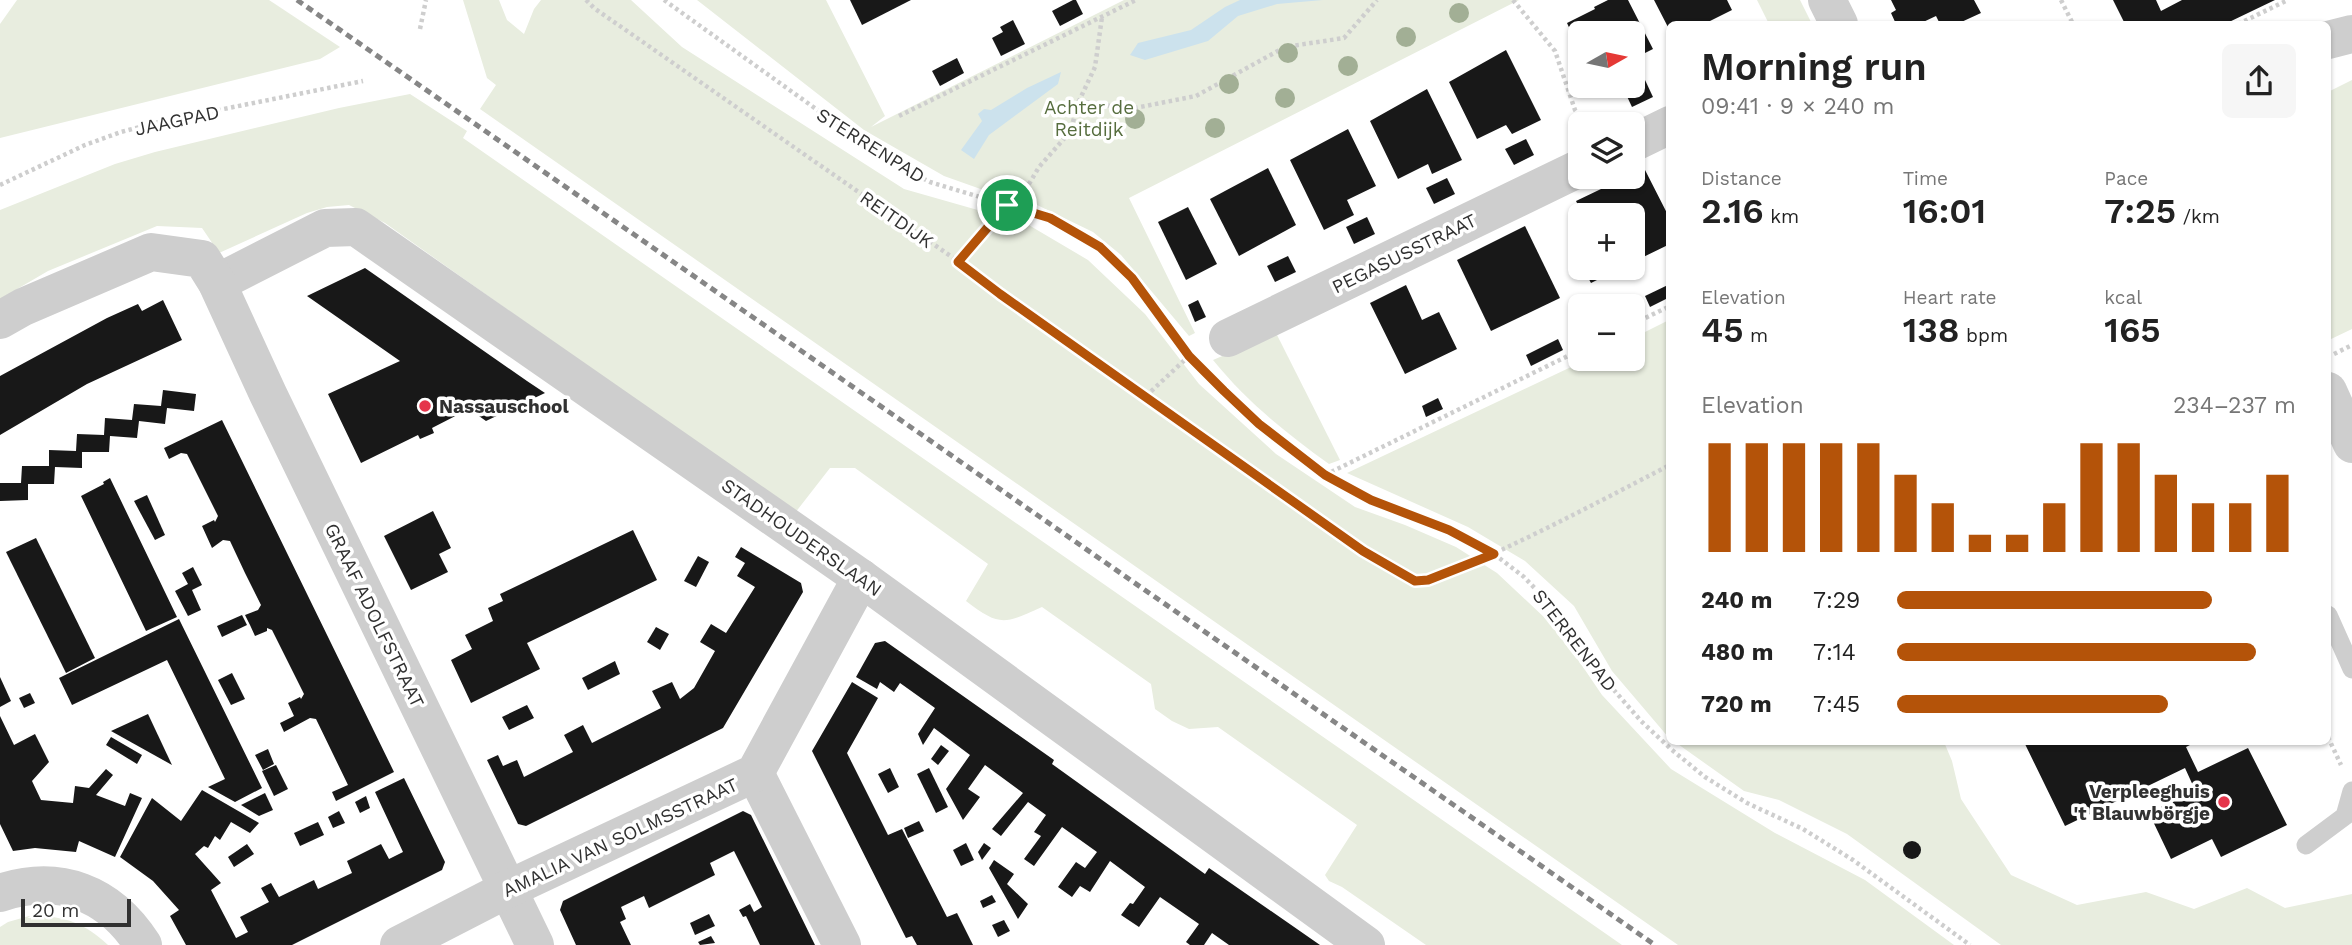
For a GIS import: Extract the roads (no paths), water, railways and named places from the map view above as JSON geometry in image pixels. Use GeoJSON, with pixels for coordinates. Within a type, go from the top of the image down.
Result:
{"type":"FeatureCollection","features":[{"type":"Feature","properties":{"kind":"street"},"geometry":{"type":"LineString","coordinates":[[1827,0],[1838,21]]}},
{"type":"Feature","properties":{"kind":"street"},"geometry":{"type":"LineString","coordinates":[[2331,39],[2352,34]]}},
{"type":"Feature","properties":{"kind":"street"},"geometry":{"type":"LineString","coordinates":[[1645,137],[1666,127]]}},
{"type":"Feature","properties":{"kind":"street","name":"PEGASUSSTRAAT"},"geometry":{"type":"LineString","coordinates":[[1228,338],[1568,174]]}},
{"type":"Feature","properties":{"kind":"street","name":"STADHOUDERSLAAN"},"geometry":{"type":"LineString","coordinates":[[217,283],[325,228],[356,227],[861,578],[1366,945]]}},
{"type":"Feature","properties":{"kind":"street","name":"GRAAF ADOLFSTRAAT"},"geometry":{"type":"LineString","coordinates":[[0,320],[23,307],[151,253],[202,259],[217,283],[535,945]]}},
{"type":"Feature","properties":{"kind":"street"},"geometry":{"type":"LineString","coordinates":[[2331,398],[2352,444]]}},
{"type":"Feature","properties":{"kind":"street","name":"AMALIA VAN SOLMSSTRAAT"},"geometry":{"type":"LineString","coordinates":[[399,945],[508,889],[755,773],[861,578]]}},
{"type":"Feature","properties":{"kind":"street"},"geometry":{"type":"LineString","coordinates":[[755,773],[842,945]]}},
{"type":"Feature","properties":{"kind":"street"},"geometry":{"type":"LineString","coordinates":[[0,893],[35,884],[74,889],[96,898],[116,911],[143,945]]}},
{"type":"Feature","properties":{"kind":"lane"},"geometry":{"type":"LineString","coordinates":[[2331,622],[2352,669]]}},
{"type":"Feature","properties":{"kind":"lane"},"geometry":{"type":"LineString","coordinates":[[2306,845],[2345,817],[2352,792]]}},
{"type":"Feature","properties":{"kind":"water"},"geometry":{"type":"Polygon","coordinates":[[[1240,0],[1323,0],[1277,4],[1238,16],[1208,41],[1145,60],[1130,55],[1138,43],[1191,30],[1240,0]]]}},
{"type":"Feature","properties":{"kind":"water"},"geometry":{"type":"Polygon","coordinates":[[[1061,72],[1058,84],[989,135],[974,159],[961,150],[982,121],[978,114],[984,109],[991,110],[1027,88],[1061,72]]]}},
{"type":"Feature","properties":{"kind":"railway"},"geometry":{"type":"LineString","coordinates":[[297,0],[1655,945]]}},
{"type":"Feature","properties":{"kind":"place","name":"Nassauschool"},"geometry":{"type":"Point","coordinates":[425,406]}},
{"type":"Feature","properties":{"kind":"place","name":"Verpleeghuis 't Blauwbörgje"},"geometry":{"type":"Point","coordinates":[2224,802]}},
{"type":"Feature","properties":{"kind":"park label","name":"Achter de Reitdijk"},"geometry":{"type":"Point","coordinates":[1089,118]}}]}
